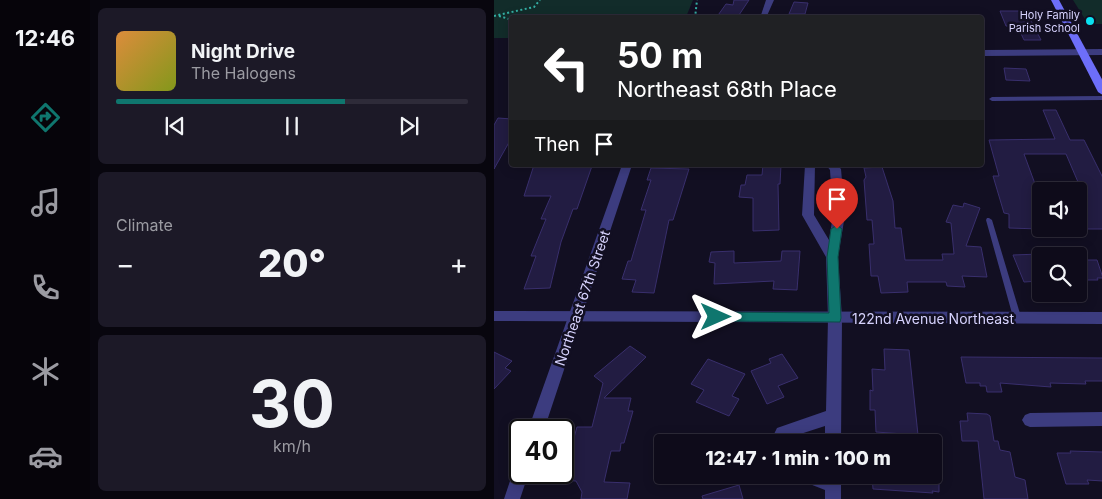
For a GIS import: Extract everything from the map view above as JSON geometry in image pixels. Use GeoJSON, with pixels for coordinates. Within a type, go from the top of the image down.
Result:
{"type":"FeatureCollection","features":[{"type":"Feature","properties":{"kind":"main road"},"geometry":{"type":"LineString","coordinates":[[1055,0],[1102,92]]}},
{"type":"Feature","properties":{"kind":"street"},"geometry":{"type":"LineString","coordinates":[[763,15],[770,0]]}},
{"type":"Feature","properties":{"kind":"street"},"geometry":{"type":"LineString","coordinates":[[984,53],[1102,52]]}},
{"type":"Feature","properties":{"kind":"street","name":"Northeast 67th Street"},"geometry":{"type":"LineString","coordinates":[[540,419],[625,167]]}},
{"type":"Feature","properties":{"kind":"street"},"geometry":{"type":"LineString","coordinates":[[810,167],[808,215],[832,257]]}},
{"type":"Feature","properties":{"kind":"street"},"geometry":{"type":"LineString","coordinates":[[832,167],[839,216],[832,257],[835,318],[833,434]]}},
{"type":"Feature","properties":{"kind":"street","name":"122nd Avenue Northeast"},"geometry":{"type":"LineString","coordinates":[[494,316],[1102,318]]}},
{"type":"Feature","properties":{"kind":"street"},"geometry":{"type":"LineString","coordinates":[[782,434],[833,416]]}},
{"type":"Feature","properties":{"kind":"street"},"geometry":{"type":"LineString","coordinates":[[1030,420],[1102,419]]}},
{"type":"Feature","properties":{"kind":"street"},"geometry":{"type":"LineString","coordinates":[[512,499],[517,484]]}},
{"type":"Feature","properties":{"kind":"lane"},"geometry":{"type":"LineString","coordinates":[[992,99],[1102,98]]}},
{"type":"Feature","properties":{"kind":"lane"},"geometry":{"type":"LineString","coordinates":[[989,220],[1017,317]]}},
{"type":"Feature","properties":{"kind":"path"},"geometry":{"type":"LineString","coordinates":[[494,16],[534,6],[540,0]]}},
{"type":"Feature","properties":{"kind":"path"},"geometry":{"type":"LineString","coordinates":[[694,15],[696,0]]}},
{"type":"Feature","properties":{"kind":"path"},"geometry":{"type":"LineString","coordinates":[[498,16],[509,19]]}},
{"type":"Feature","properties":{"kind":"green space"},"geometry":{"type":"Polygon","coordinates":[[[494,0],[693,0],[687,15],[509,15],[509,38],[494,38],[494,0]]]}},
{"type":"Feature","properties":{"kind":"green space"},"geometry":{"type":"Polygon","coordinates":[[[1073,0],[1102,0],[1102,24],[1088,24],[1073,0]]]}},
{"type":"Feature","properties":{"kind":"building"},"geometry":{"type":"Polygon","coordinates":[[[734,0],[749,0],[739,15],[718,15],[726,4],[733,5],[734,0]]]}},
{"type":"Feature","properties":{"kind":"building"},"geometry":{"type":"Polygon","coordinates":[[[794,2],[808,3],[805,14],[789,14],[794,2]]]}},
{"type":"Feature","properties":{"kind":"building"},"geometry":{"type":"Polygon","coordinates":[[[1000,11],[1026,11],[1041,40],[1024,40],[1018,27],[1006,26],[1000,11]]]}},
{"type":"Feature","properties":{"kind":"building"},"geometry":{"type":"Polygon","coordinates":[[[1004,68],[1026,69],[1030,81],[1006,80],[1004,68]]]}},
{"type":"Feature","properties":{"kind":"building"},"geometry":{"type":"Polygon","coordinates":[[[1043,110],[1056,110],[1070,140],[1084,140],[1103,178],[1103,229],[1087,229],[1087,182],[1078,182],[1066,154],[1024,154],[1034,182],[1032,182],[1032,229],[1009,228],[1009,214],[1004,213],[993,176],[999,176],[989,140],[1055,139],[1043,110]]]}},
{"type":"Feature","properties":{"kind":"building"},"geometry":{"type":"Polygon","coordinates":[[[498,118],[509,119],[509,142],[494,169],[494,125],[498,118]]]}},
{"type":"Feature","properties":{"kind":"building"},"geometry":{"type":"Polygon","coordinates":[[[533,167],[592,167],[577,209],[573,209],[561,242],[550,288],[524,289],[536,256],[531,256],[546,219],[541,219],[551,196],[524,196],[533,167]]]}},
{"type":"Feature","properties":{"kind":"building"},"geometry":{"type":"Polygon","coordinates":[[[763,167],[781,167],[780,184],[778,184],[779,230],[753,231],[753,198],[739,197],[741,185],[745,185],[747,175],[762,175],[763,167]]]}},
{"type":"Feature","properties":{"kind":"building"},"geometry":{"type":"Polygon","coordinates":[[[882,167],[893,201],[895,228],[901,228],[905,260],[943,260],[942,254],[954,254],[951,223],[946,222],[953,205],[963,207],[964,203],[980,208],[966,246],[981,247],[987,277],[962,276],[965,287],[947,286],[946,282],[907,282],[908,292],[881,293],[878,276],[871,276],[869,244],[874,244],[872,220],[867,220],[864,168],[882,167]]]}},
{"type":"Feature","properties":{"kind":"building"},"geometry":{"type":"Polygon","coordinates":[[[651,168],[689,169],[673,220],[669,220],[654,293],[632,292],[636,280],[622,279],[628,261],[631,261],[646,210],[641,210],[651,180],[647,180],[651,168]]]}},
{"type":"Feature","properties":{"kind":"building"},"geometry":{"type":"Polygon","coordinates":[[[734,251],[734,263],[781,261],[782,251],[800,251],[797,290],[773,289],[774,281],[714,284],[715,263],[709,262],[711,252],[734,251]]]}},
{"type":"Feature","properties":{"kind":"building"},"geometry":{"type":"Polygon","coordinates":[[[1032,254],[1032,282],[1024,282],[1013,255],[1032,254]]]}},
{"type":"Feature","properties":{"kind":"building"},"geometry":{"type":"Polygon","coordinates":[[[1087,260],[1097,260],[1103,278],[1097,278],[1098,280],[1087,280],[1087,260]]]}},
{"type":"Feature","properties":{"kind":"building"},"geometry":{"type":"Polygon","coordinates":[[[630,346],[646,357],[604,398],[631,398],[628,411],[633,411],[624,443],[621,443],[620,451],[611,451],[604,482],[630,483],[627,499],[581,499],[582,492],[576,481],[574,481],[574,438],[577,427],[592,427],[603,383],[594,376],[630,346]]]}},
{"type":"Feature","properties":{"kind":"building"},"geometry":{"type":"Polygon","coordinates":[[[884,349],[909,350],[918,434],[876,432],[875,410],[870,410],[870,390],[873,391],[872,369],[885,370],[884,349]]]}},
{"type":"Feature","properties":{"kind":"building"},"geometry":{"type":"Polygon","coordinates":[[[494,352],[512,361],[505,368],[511,371],[494,389],[494,352]]]}},
{"type":"Feature","properties":{"kind":"building"},"geometry":{"type":"Polygon","coordinates":[[[782,354],[798,378],[778,386],[784,397],[767,404],[751,371],[771,363],[769,359],[782,354]]]}},
{"type":"Feature","properties":{"kind":"building"},"geometry":{"type":"Polygon","coordinates":[[[961,357],[1103,358],[1103,381],[1085,381],[1086,384],[1050,383],[1051,387],[1000,383],[1002,392],[987,392],[986,386],[980,386],[980,383],[966,383],[961,357]]]}},
{"type":"Feature","properties":{"kind":"building"},"geometry":{"type":"Polygon","coordinates":[[[708,359],[745,374],[732,396],[739,399],[729,416],[696,402],[704,390],[691,384],[708,359]]]}},
{"type":"Feature","properties":{"kind":"building"},"geometry":{"type":"Polygon","coordinates":[[[967,413],[987,414],[990,416],[994,441],[998,441],[1000,450],[1010,452],[1015,477],[1025,480],[1028,499],[984,499],[978,441],[962,441],[960,421],[968,421],[967,413]]]}},
{"type":"Feature","properties":{"kind":"building"},"geometry":{"type":"Polygon","coordinates":[[[1070,451],[1103,452],[1103,481],[1087,480],[1089,484],[1066,484],[1057,453],[1071,453],[1070,451]]]}},
{"type":"Feature","properties":{"kind":"building"},"geometry":{"type":"Polygon","coordinates":[[[873,484],[939,484],[939,492],[932,491],[933,493],[873,489],[873,484]]]}},
{"type":"Feature","properties":{"kind":"building"},"geometry":{"type":"Polygon","coordinates":[[[739,485],[743,499],[703,499],[702,496],[739,485]]]}},
{"type":"Feature","properties":{"kind":"place","name":"Holy Family Parish School"},"geometry":{"type":"Point","coordinates":[1090,21]}},
{"type":"Feature","properties":{"kind":"route"},"geometry":{"type":"LineString","coordinates":[[716,317],[835,318],[832,257],[837,229]]}}]}
